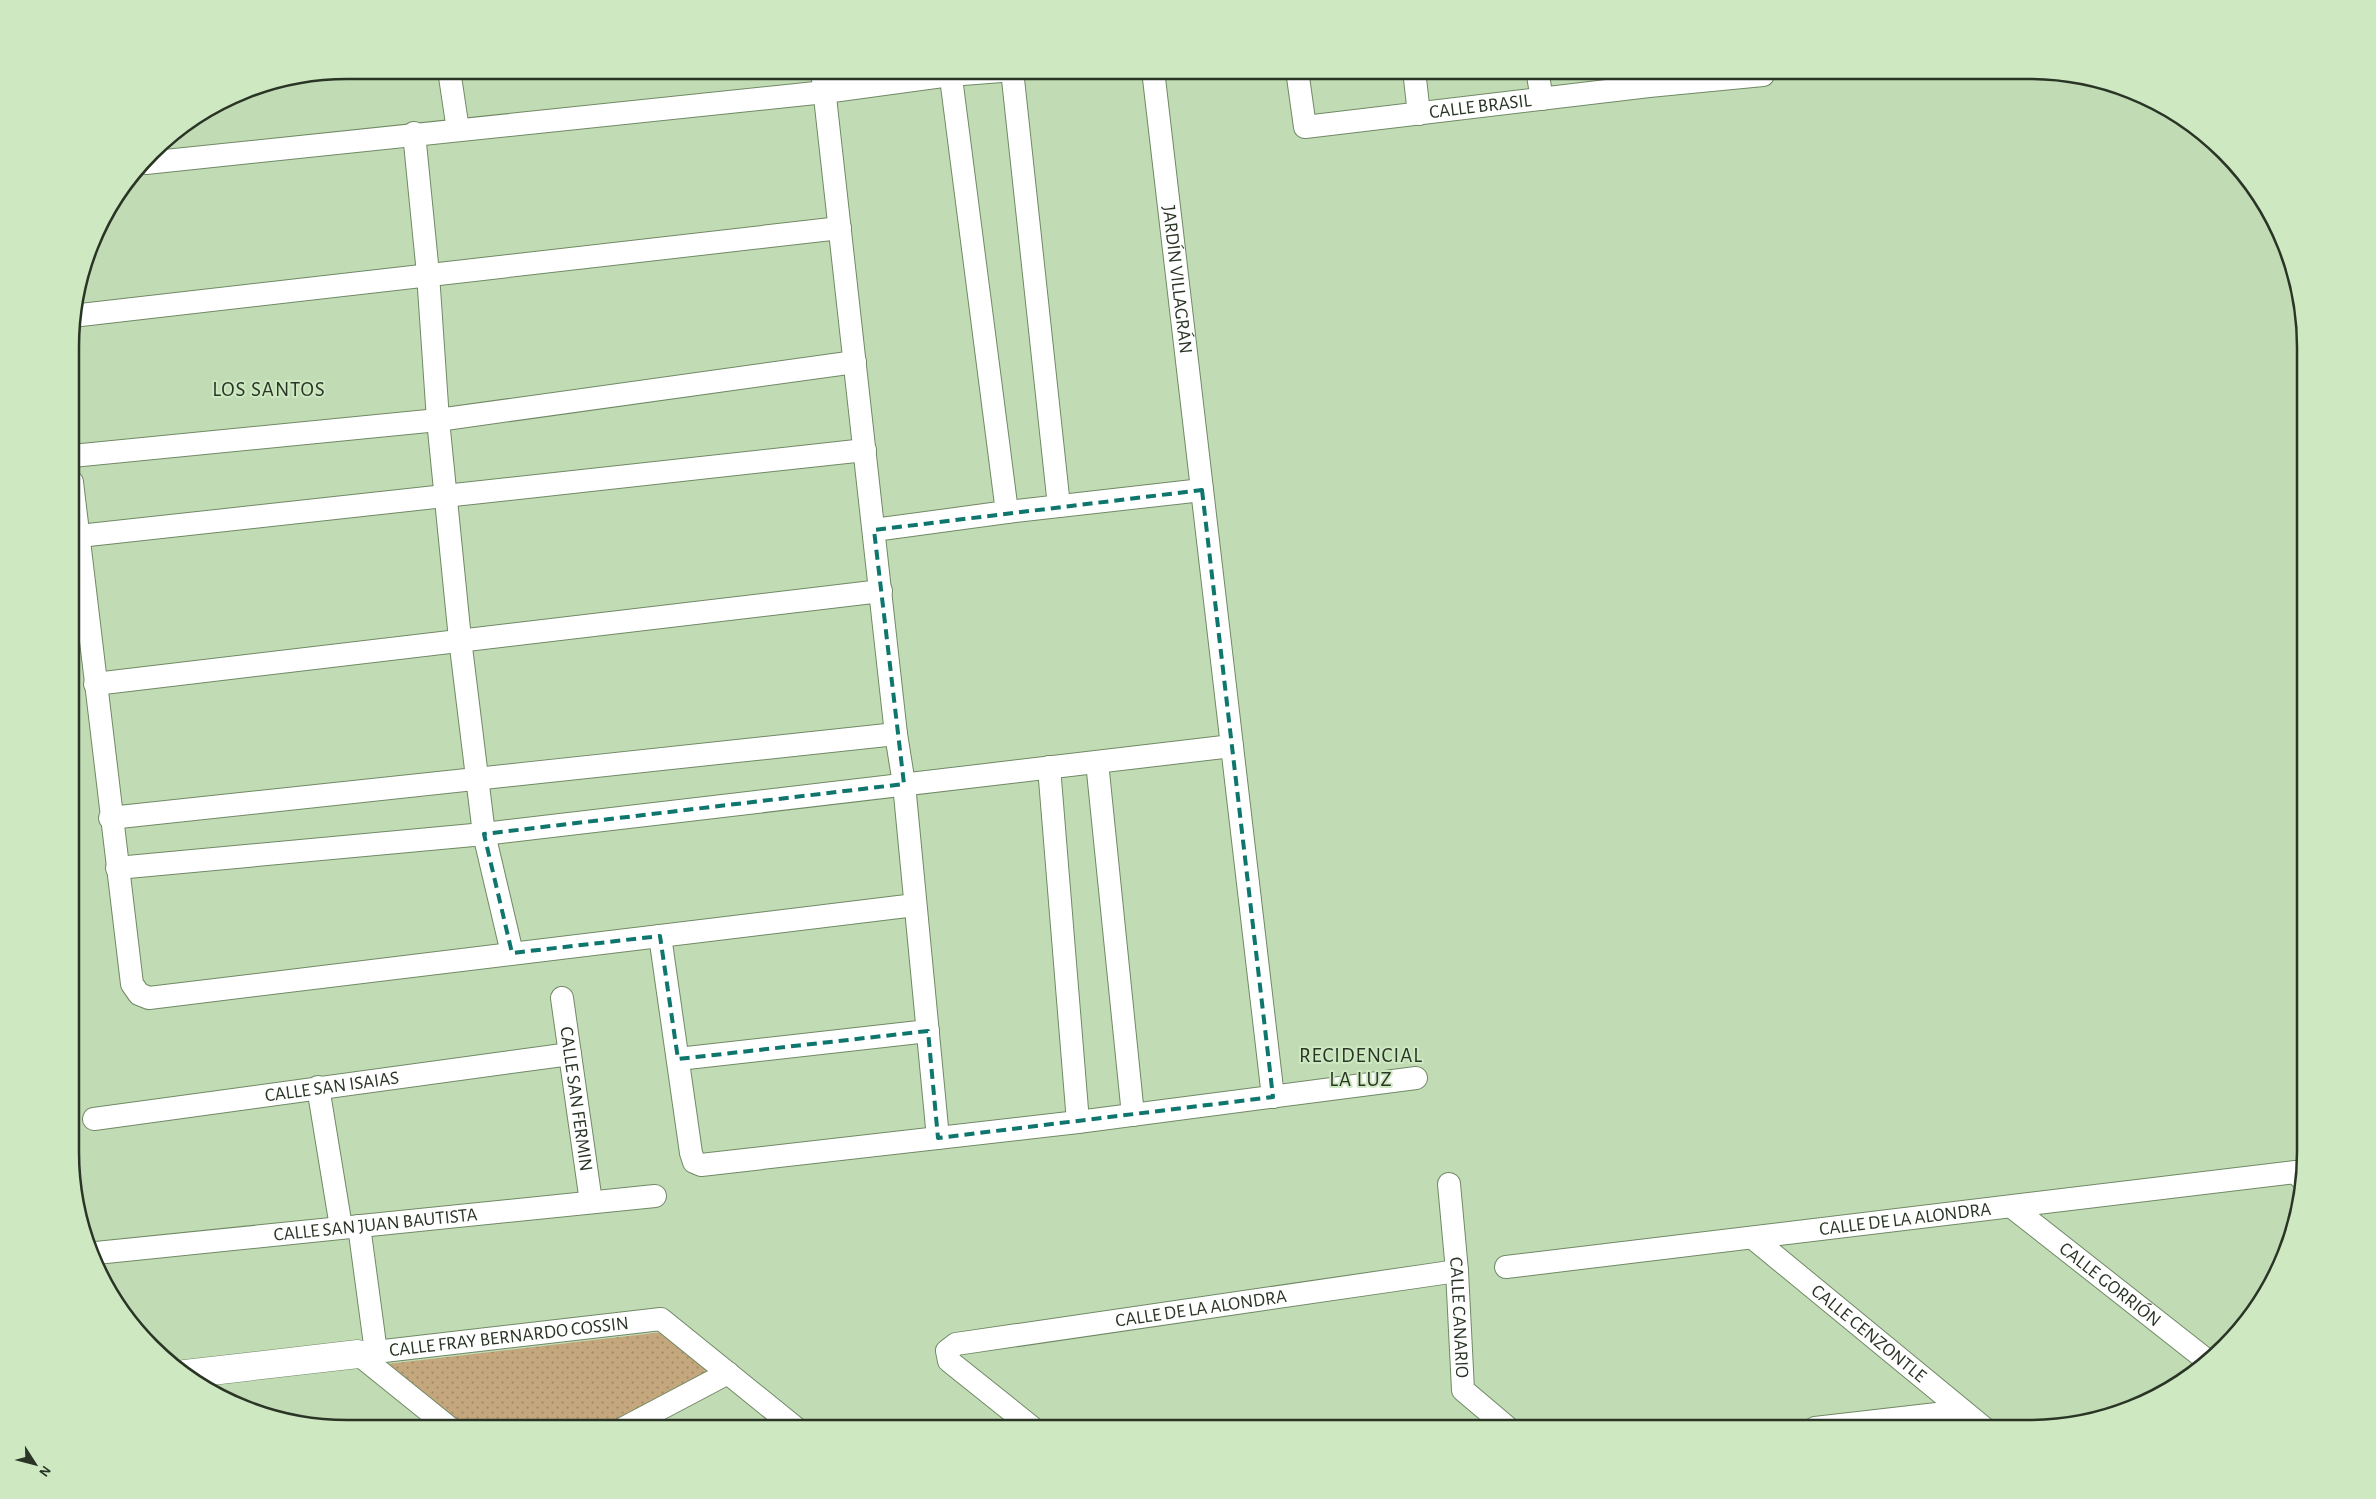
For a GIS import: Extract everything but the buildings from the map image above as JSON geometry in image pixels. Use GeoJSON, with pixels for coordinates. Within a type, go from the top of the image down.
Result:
{"type":"FeatureCollection","features":[{"type":"Feature","properties":{"kind":"street"},"geometry":{"type":"LineString","coordinates":[[450,79],[458,130]]}},
{"type":"Feature","properties":{"kind":"street"},"geometry":{"type":"LineString","coordinates":[[823,79],[896,734],[904,784],[938,1138]]}},
{"type":"Feature","properties":{"kind":"street"},"geometry":{"type":"LineString","coordinates":[[152,162],[825,92],[906,79]]}},
{"type":"Feature","properties":{"kind":"street"},"geometry":{"type":"LineString","coordinates":[[951,79],[1007,512]]}},
{"type":"Feature","properties":{"kind":"street"},"geometry":{"type":"LineString","coordinates":[[1014,79],[1059,506]]}},
{"type":"Feature","properties":{"kind":"street","name":"JARDÍN VILLAGRÁN"},"geometry":{"type":"LineString","coordinates":[[1153,79],[1273,1097]]}},
{"type":"Feature","properties":{"kind":"street","name":"CALLE BRASIL"},"geometry":{"type":"LineString","coordinates":[[1298,79],[1304,127],[1542,99],[1539,79]]}},
{"type":"Feature","properties":{"kind":"street","name":"CALLE BRASIL"},"geometry":{"type":"LineString","coordinates":[[1415,79],[1419,114]]}},
{"type":"Feature","properties":{"kind":"street"},"geometry":{"type":"LineString","coordinates":[[1542,99],[1643,79]]}},
{"type":"Feature","properties":{"kind":"street"},"geometry":{"type":"LineString","coordinates":[[414,134],[428,274],[438,420],[460,639],[484,834],[512,953]]}},
{"type":"Feature","properties":{"kind":"street"},"geometry":{"type":"LineString","coordinates":[[81,315],[840,228]]}},
{"type":"Feature","properties":{"kind":"street"},"geometry":{"type":"LineString","coordinates":[[79,455],[438,420],[855,362]]}},
{"type":"Feature","properties":{"kind":"street"},"geometry":{"type":"LineString","coordinates":[[865,450],[79,536],[95,684],[116,868],[132,984],[139,994],[149,998],[916,906]]}},
{"type":"Feature","properties":{"kind":"street"},"geometry":{"type":"LineString","coordinates":[[874,530],[1007,512],[1202,490]]}},
{"type":"Feature","properties":{"kind":"street"},"geometry":{"type":"LineString","coordinates":[[95,684],[460,639],[881,591]]}},
{"type":"Feature","properties":{"kind":"street"},"geometry":{"type":"LineString","coordinates":[[110,818],[896,734]]}},
{"type":"Feature","properties":{"kind":"street"},"geometry":{"type":"LineString","coordinates":[[116,868],[484,834],[1232,746]]}},
{"type":"Feature","properties":{"kind":"street"},"geometry":{"type":"LineString","coordinates":[[1097,762],[1133,1115]]}},
{"type":"Feature","properties":{"kind":"street"},"geometry":{"type":"LineString","coordinates":[[1049,767],[1078,1122]]}},
{"type":"Feature","properties":{"kind":"street"},"geometry":{"type":"LineString","coordinates":[[660,936],[691,1154],[694,1162],[701,1165],[1078,1122],[1416,1078]]}},
{"type":"Feature","properties":{"kind":"street","name":"CALLE SAN FERMIN"},"geometry":{"type":"LineString","coordinates":[[562,998],[591,1202]]}},
{"type":"Feature","properties":{"kind":"street"},"geometry":{"type":"LineString","coordinates":[[678,1059],[928,1031]]}},
{"type":"Feature","properties":{"kind":"street","name":"CALLE SAN ISAIAS"},"geometry":{"type":"LineString","coordinates":[[94,1119],[570,1054]]}},
{"type":"Feature","properties":{"kind":"street"},"geometry":{"type":"LineString","coordinates":[[318,1087],[350,1227],[367,1353],[441,1420]]}},
{"type":"Feature","properties":{"kind":"street","name":"CALLE DE LA ALONDRA"},"geometry":{"type":"LineString","coordinates":[[1506,1267],[2295,1172],[2297,1173]]}},
{"type":"Feature","properties":{"kind":"street","name":"CALLE CANARIO"},"geometry":{"type":"LineString","coordinates":[[1449,1184],[1463,1390],[1498,1420]]}},
{"type":"Feature","properties":{"kind":"street","name":"CALLE SAN JUAN BAUTISTA"},"geometry":{"type":"LineString","coordinates":[[98,1253],[655,1196]]}},
{"type":"Feature","properties":{"kind":"street","name":"CALLE GORRIÓN"},"geometry":{"type":"LineString","coordinates":[[2012,1207],[2202,1357]]}},
{"type":"Feature","properties":{"kind":"street","name":"CALLE CENZONTLE"},"geometry":{"type":"LineString","coordinates":[[1753,1238],[1974,1420]]}},
{"type":"Feature","properties":{"kind":"street","name":"CALLE DE LA ALONDRA"},"geometry":{"type":"LineString","coordinates":[[1023,1420],[949,1361],[947,1351],[956,1344],[1456,1271]]}},
{"type":"Feature","properties":{"kind":"street","name":"CALLE FRAY BERNARDO COSSIN"},"geometry":{"type":"LineString","coordinates":[[195,1373],[661,1319],[786,1420]]}},
{"type":"Feature","properties":{"kind":"street"},"geometry":{"type":"LineString","coordinates":[[639,1420],[728,1373]]}},
{"type":"Feature","properties":{"kind":"street"},"geometry":{"type":"LineString","coordinates":[[1885,1420],[1963,1411]]}},
{"type":"Feature","properties":{"kind":"highlighted area"},"geometry":{"type":"Polygon","coordinates":[[[1202,490],[1273,1097],[938,1138],[928,1031],[678,1059],[660,936],[512,953],[484,834],[904,784],[874,530],[1202,490]]]}},
{"type":"Feature","properties":{"kind":"shaded area"},"geometry":{"type":"Polygon","coordinates":[[[663,1332],[709,1371],[616,1420],[458,1420],[387,1364],[663,1332]]]}},
{"type":"Feature","properties":{"kind":"district","name":"LOS SANTOS"},"geometry":{"type":"Point","coordinates":[269,389]}},
{"type":"Feature","properties":{"kind":"district","name":"RECIDENCIAL LA LUZ"},"geometry":{"type":"Point","coordinates":[1361,1067]}}]}
